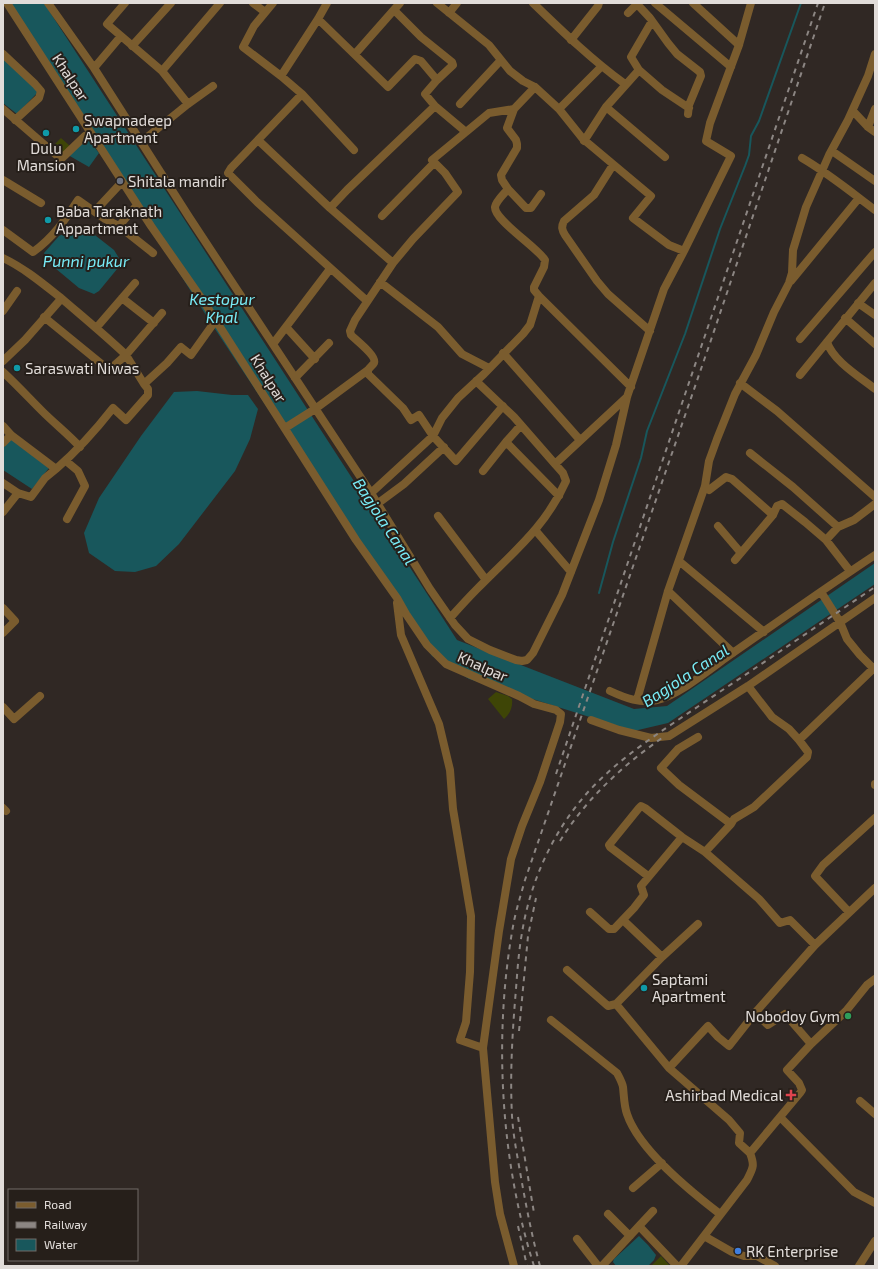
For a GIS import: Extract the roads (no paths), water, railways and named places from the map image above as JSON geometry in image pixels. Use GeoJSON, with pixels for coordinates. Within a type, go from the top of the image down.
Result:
{"type":"FeatureCollection","features":[{"type":"Feature","properties":{"kind":"street","name":"Khalpar"},"geometry":{"type":"LineString","coordinates":[[7,3],[137,205],[216,320],[356,540],[397,598],[426,645],[446,664],[534,704],[556,710],[561,714],[560,722],[540,782],[522,826],[511,859],[499,931],[483,1048]]}},
{"type":"Feature","properties":{"kind":"street"},"geometry":{"type":"LineString","coordinates":[[59,3],[50,6],[94,68],[314,409],[371,493],[430,589],[450,618],[468,639],[490,650],[522,661],[527,660],[534,653],[562,595],[599,500],[616,445],[627,397],[664,289],[731,156],[706,141],[710,123],[740,45],[751,3]]}},
{"type":"Feature","properties":{"kind":"street"},"geometry":{"type":"LineString","coordinates":[[125,3],[107,24],[162,71],[188,104]]}},
{"type":"Feature","properties":{"kind":"street"},"geometry":{"type":"LineString","coordinates":[[132,46],[171,3]]}},
{"type":"Feature","properties":{"kind":"street"},"geometry":{"type":"LineString","coordinates":[[162,71],[220,3]]}},
{"type":"Feature","properties":{"kind":"street"},"geometry":{"type":"LineString","coordinates":[[253,3],[265,12]]}},
{"type":"Feature","properties":{"kind":"street"},"geometry":{"type":"LineString","coordinates":[[273,3],[254,26],[243,47],[302,94],[354,150]]}},
{"type":"Feature","properties":{"kind":"street"},"geometry":{"type":"LineString","coordinates":[[281,76],[327,3]]}},
{"type":"Feature","properties":{"kind":"street"},"geometry":{"type":"LineString","coordinates":[[355,54],[400,3]]}},
{"type":"Feature","properties":{"kind":"street"},"geometry":{"type":"LineString","coordinates":[[438,3],[489,45],[510,71],[523,81],[535,87],[559,109],[584,141],[651,196],[633,218],[669,245],[684,251]]}},
{"type":"Feature","properties":{"kind":"street"},"geometry":{"type":"LineString","coordinates":[[449,13],[457,3]]}},
{"type":"Feature","properties":{"kind":"street"},"geometry":{"type":"LineString","coordinates":[[533,3],[571,40],[602,67],[625,84]]}},
{"type":"Feature","properties":{"kind":"street"},"geometry":{"type":"LineString","coordinates":[[571,40],[599,3]]}},
{"type":"Feature","properties":{"kind":"street"},"geometry":{"type":"LineString","coordinates":[[654,3],[731,67]]}},
{"type":"Feature","properties":{"kind":"street"},"geometry":{"type":"LineString","coordinates":[[693,3],[740,45]]}},
{"type":"Feature","properties":{"kind":"street"},"geometry":{"type":"LineString","coordinates":[[628,12],[637,4],[652,21],[677,54],[700,72],[701,76],[689,111],[639,70],[630,57],[652,21]]}},
{"type":"Feature","properties":{"kind":"street"},"geometry":{"type":"LineString","coordinates":[[394,10],[421,36],[452,62],[453,65],[425,94],[435,106],[466,132]]}},
{"type":"Feature","properties":{"kind":"street"},"geometry":{"type":"LineString","coordinates":[[318,19],[388,87],[415,59],[421,61],[437,80]]}},
{"type":"Feature","properties":{"kind":"street"},"geometry":{"type":"LineString","coordinates":[[94,68],[121,36]]}},
{"type":"Feature","properties":{"kind":"street"},"geometry":{"type":"LineString","coordinates":[[3,54],[41,91],[39,98],[15,120]]}},
{"type":"Feature","properties":{"kind":"street"},"geometry":{"type":"LineString","coordinates":[[637,700],[668,591],[705,486],[710,461],[717,439],[740,383],[756,355],[774,312],[789,283],[792,273],[793,250],[806,207],[832,151],[872,73],[875,54]]}},
{"type":"Feature","properties":{"kind":"street"},"geometry":{"type":"LineString","coordinates":[[460,104],[501,60]]}},
{"type":"Feature","properties":{"kind":"street"},"geometry":{"type":"LineString","coordinates":[[559,109],[602,67]]}},
{"type":"Feature","properties":{"kind":"street"},"geometry":{"type":"LineString","coordinates":[[584,141],[606,107],[639,70]]}},
{"type":"Feature","properties":{"kind":"street"},"geometry":{"type":"LineString","coordinates":[[141,142],[213,86]]}},
{"type":"Feature","properties":{"kind":"street"},"geometry":{"type":"LineString","coordinates":[[535,87],[514,110],[507,128],[516,140],[517,148],[502,171],[501,177],[508,189],[526,208],[531,208],[541,194]]}},
{"type":"Feature","properties":{"kind":"street"},"geometry":{"type":"LineString","coordinates":[[302,94],[231,168],[228,173],[257,202],[367,301]]}},
{"type":"Feature","properties":{"kind":"street"},"geometry":{"type":"LineString","coordinates":[[330,208],[435,106]]}},
{"type":"Feature","properties":{"kind":"street"},"geometry":{"type":"LineString","coordinates":[[606,107],[665,157]]}},
{"type":"Feature","properties":{"kind":"street"},"geometry":{"type":"LineString","coordinates":[[3,109],[61,159],[85,136]]}},
{"type":"Feature","properties":{"kind":"street"},"geometry":{"type":"LineString","coordinates":[[868,127],[875,109]]}},
{"type":"Feature","properties":{"kind":"street"},"geometry":{"type":"LineString","coordinates":[[285,428],[368,370],[374,362],[371,354],[351,335],[350,331],[367,301],[393,262],[458,192],[445,173],[432,160],[489,113],[514,110]]}},
{"type":"Feature","properties":{"kind":"street"},"geometry":{"type":"LineString","coordinates":[[853,111],[868,127],[875,132]]}},
{"type":"Feature","properties":{"kind":"street"},"geometry":{"type":"LineString","coordinates":[[258,140],[330,208],[393,262]]}},
{"type":"Feature","properties":{"kind":"street"},"geometry":{"type":"LineString","coordinates":[[832,151],[875,181]]}},
{"type":"Feature","properties":{"kind":"street"},"geometry":{"type":"LineString","coordinates":[[802,158],[824,170],[875,210]]}},
{"type":"Feature","properties":{"kind":"street"},"geometry":{"type":"LineString","coordinates":[[382,216],[434,163]]}},
{"type":"Feature","properties":{"kind":"street"},"geometry":{"type":"LineString","coordinates":[[613,165],[594,195],[564,221],[562,226],[563,231],[564,235],[608,294],[650,331]]}},
{"type":"Feature","properties":{"kind":"street"},"geometry":{"type":"LineString","coordinates":[[3,180],[41,203]]}},
{"type":"Feature","properties":{"kind":"street"},"geometry":{"type":"LineString","coordinates":[[95,211],[122,182]]}},
{"type":"Feature","properties":{"kind":"street"},"geometry":{"type":"LineString","coordinates":[[508,189],[497,202],[495,207],[496,212],[501,220],[534,248],[544,260],[544,267],[534,290],[538,296],[631,386]]}},
{"type":"Feature","properties":{"kind":"street"},"geometry":{"type":"LineString","coordinates":[[789,283],[859,198]]}},
{"type":"Feature","properties":{"kind":"street"},"geometry":{"type":"LineString","coordinates":[[3,230],[33,252],[46,243],[55,233],[78,200],[106,220],[119,226],[153,253]]}},
{"type":"Feature","properties":{"kind":"street"},"geometry":{"type":"LineString","coordinates":[[119,226],[137,205]]}},
{"type":"Feature","properties":{"kind":"street"},"geometry":{"type":"LineString","coordinates":[[800,339],[875,252]]}},
{"type":"Feature","properties":{"kind":"street"},"geometry":{"type":"LineString","coordinates":[[3,258],[20,266],[97,328],[126,355],[148,389],[148,395],[126,420],[113,408],[96,431],[66,461],[46,478],[31,497],[18,493],[3,483]]}},
{"type":"Feature","properties":{"kind":"street"},"geometry":{"type":"LineString","coordinates":[[273,344],[330,269]]}},
{"type":"Feature","properties":{"kind":"street"},"geometry":{"type":"LineString","coordinates":[[380,282],[438,327],[462,354],[489,368]]}},
{"type":"Feature","properties":{"kind":"street"},"geometry":{"type":"LineString","coordinates":[[97,328],[135,283]]}},
{"type":"Feature","properties":{"kind":"street"},"geometry":{"type":"LineString","coordinates":[[800,374],[845,318],[875,284]]}},
{"type":"Feature","properties":{"kind":"street"},"geometry":{"type":"LineString","coordinates":[[3,311],[17,292]]}},
{"type":"Feature","properties":{"kind":"street"},"geometry":{"type":"LineString","coordinates":[[371,493],[433,436],[442,418],[458,398],[523,334],[530,325],[538,296]]}},
{"type":"Feature","properties":{"kind":"street"},"geometry":{"type":"LineString","coordinates":[[122,298],[154,323]]}},
{"type":"Feature","properties":{"kind":"street"},"geometry":{"type":"LineString","coordinates":[[3,361],[25,340],[61,299]]}},
{"type":"Feature","properties":{"kind":"street"},"geometry":{"type":"LineString","coordinates":[[858,303],[875,315]]}},
{"type":"Feature","properties":{"kind":"street"},"geometry":{"type":"LineString","coordinates":[[44,317],[109,370],[126,355],[162,313]]}},
{"type":"Feature","properties":{"kind":"street"},"geometry":{"type":"LineString","coordinates":[[845,318],[875,344]]}},
{"type":"Feature","properties":{"kind":"street"},"geometry":{"type":"LineString","coordinates":[[144,384],[167,363],[181,347],[191,355],[216,320]]}},
{"type":"Feature","properties":{"kind":"street"},"geometry":{"type":"LineString","coordinates":[[286,327],[315,359]]}},
{"type":"Feature","properties":{"kind":"street"},"geometry":{"type":"LineString","coordinates":[[827,342],[830,350],[836,357],[875,389]]}},
{"type":"Feature","properties":{"kind":"street"},"geometry":{"type":"LineString","coordinates":[[295,378],[329,343]]}},
{"type":"Feature","properties":{"kind":"street"},"geometry":{"type":"LineString","coordinates":[[502,353],[580,440]]}},
{"type":"Feature","properties":{"kind":"street"},"geometry":{"type":"LineString","coordinates":[[368,370],[368,374],[403,408],[411,420],[419,415],[433,436],[456,461],[503,406]]}},
{"type":"Feature","properties":{"kind":"street"},"geometry":{"type":"LineString","coordinates":[[3,372],[80,447]]}},
{"type":"Feature","properties":{"kind":"street"},"geometry":{"type":"LineString","coordinates":[[450,618],[536,531],[559,496],[566,480],[566,477],[521,425],[476,381]]}},
{"type":"Feature","properties":{"kind":"street"},"geometry":{"type":"LineString","coordinates":[[740,383],[777,412],[875,497]]}},
{"type":"Feature","properties":{"kind":"street"},"geometry":{"type":"LineString","coordinates":[[555,464],[627,397]]}},
{"type":"Feature","properties":{"kind":"street"},"geometry":{"type":"LineString","coordinates":[[483,471],[521,425]]}},
{"type":"Feature","properties":{"kind":"street"},"geometry":{"type":"LineString","coordinates":[[3,426],[11,435],[56,469]]}},
{"type":"Feature","properties":{"kind":"street"},"geometry":{"type":"LineString","coordinates":[[3,444],[11,435]]}},
{"type":"Feature","properties":{"kind":"street"},"geometry":{"type":"LineString","coordinates":[[506,442],[559,496]]}},
{"type":"Feature","properties":{"kind":"street"},"geometry":{"type":"LineString","coordinates":[[377,504],[404,484],[444,447]]}},
{"type":"Feature","properties":{"kind":"street"},"geometry":{"type":"LineString","coordinates":[[750,453],[793,487],[838,527]]}},
{"type":"Feature","properties":{"kind":"street"},"geometry":{"type":"LineString","coordinates":[[66,461],[78,471],[85,486],[66,519]]}},
{"type":"Feature","properties":{"kind":"street"},"geometry":{"type":"LineString","coordinates":[[705,486],[709,490],[726,476],[732,479],[773,515]]}},
{"type":"Feature","properties":{"kind":"street"},"geometry":{"type":"LineString","coordinates":[[3,512],[18,493]]}},
{"type":"Feature","properties":{"kind":"street"},"geometry":{"type":"LineString","coordinates":[[735,560],[773,515],[777,506],[782,504],[826,540],[850,571]]}},
{"type":"Feature","properties":{"kind":"street"},"geometry":{"type":"LineString","coordinates":[[826,540],[838,527],[854,520],[875,504]]}},
{"type":"Feature","properties":{"kind":"street"},"geometry":{"type":"LineString","coordinates":[[438,516],[486,580]]}},
{"type":"Feature","properties":{"kind":"street"},"geometry":{"type":"LineString","coordinates":[[718,526],[741,552]]}},
{"type":"Feature","properties":{"kind":"street"},"geometry":{"type":"LineString","coordinates":[[536,531],[570,572]]}},
{"type":"Feature","properties":{"kind":"street"},"geometry":{"type":"LineString","coordinates":[[610,691],[626,699],[647,702],[667,697],[822,593],[850,571],[875,555]]}},
{"type":"Feature","properties":{"kind":"street"},"geometry":{"type":"LineString","coordinates":[[679,561],[764,632]]}},
{"type":"Feature","properties":{"kind":"street"},"geometry":{"type":"LineString","coordinates":[[668,591],[733,653]]}},
{"type":"Feature","properties":{"kind":"street"},"geometry":{"type":"LineString","coordinates":[[799,740],[875,669],[847,639],[840,622],[822,593]]}},
{"type":"Feature","properties":{"kind":"street"},"geometry":{"type":"LineString","coordinates":[[397,598],[400,635],[439,724],[450,770],[453,810],[471,916],[470,972],[466,1022],[460,1040],[483,1048],[495,1182],[500,1214],[514,1266]]}},
{"type":"Feature","properties":{"kind":"street"},"geometry":{"type":"LineString","coordinates":[[591,720],[619,730],[651,738],[669,736],[748,686],[875,598]]}},
{"type":"Feature","properties":{"kind":"street"},"geometry":{"type":"LineString","coordinates":[[3,608],[16,621],[3,633]]}},
{"type":"Feature","properties":{"kind":"street"},"geometry":{"type":"LineString","coordinates":[[705,852],[734,819],[754,807],[807,757],[808,752],[799,740],[789,729],[772,717],[748,686]]}},
{"type":"Feature","properties":{"kind":"street"},"geometry":{"type":"LineString","coordinates":[[3,707],[14,719],[40,696]]}},
{"type":"Feature","properties":{"kind":"street"},"geometry":{"type":"LineString","coordinates":[[698,737],[678,750],[661,768],[679,785],[731,824]]}},
{"type":"Feature","properties":{"kind":"street"},"geometry":{"type":"LineString","coordinates":[[648,876],[609,845],[641,806],[682,837],[705,852],[759,899],[780,923],[790,920],[815,945]]}},
{"type":"Feature","properties":{"kind":"street"},"geometry":{"type":"LineString","coordinates":[[850,912],[814,876],[823,865],[875,818]]}},
{"type":"Feature","properties":{"kind":"street"},"geometry":{"type":"LineString","coordinates":[[590,912],[609,928],[614,929],[624,920],[644,895],[641,886],[648,876],[682,837]]}},
{"type":"Feature","properties":{"kind":"street"},"geometry":{"type":"LineString","coordinates":[[669,1068],[708,1026],[729,1046],[755,1013],[815,945],[875,888]]}},
{"type":"Feature","properties":{"kind":"street"},"geometry":{"type":"LineString","coordinates":[[624,920],[662,957]]}},
{"type":"Feature","properties":{"kind":"street"},"geometry":{"type":"LineString","coordinates":[[567,970],[608,1006],[616,1004],[662,957],[698,924]]}},
{"type":"Feature","properties":{"kind":"street"},"geometry":{"type":"LineString","coordinates":[[750,1153],[802,1090],[799,1083],[787,1070],[811,1044],[846,1011],[867,985],[875,979]]}},
{"type":"Feature","properties":{"kind":"street"},"geometry":{"type":"LineString","coordinates":[[616,1004],[669,1068],[729,1120],[740,1133],[739,1143],[750,1153],[754,1163],[753,1170],[746,1180],[681,1266]]}},
{"type":"Feature","properties":{"kind":"street"},"geometry":{"type":"LineString","coordinates":[[755,1013],[768,1025],[784,1014],[811,1044]]}},
{"type":"Feature","properties":{"kind":"street"},"geometry":{"type":"LineString","coordinates":[[551,1020],[617,1073],[622,1085],[626,1113],[636,1133],[662,1163],[691,1192],[720,1214]]}},
{"type":"Feature","properties":{"kind":"street"},"geometry":{"type":"LineString","coordinates":[[860,1101],[875,1114]]}},
{"type":"Feature","properties":{"kind":"street"},"geometry":{"type":"LineString","coordinates":[[780,1116],[854,1192],[875,1203]]}},
{"type":"Feature","properties":{"kind":"street"},"geometry":{"type":"LineString","coordinates":[[633,1188],[662,1163]]}},
{"type":"Feature","properties":{"kind":"street"},"geometry":{"type":"LineString","coordinates":[[602,1266],[653,1210]]}},
{"type":"Feature","properties":{"kind":"street"},"geometry":{"type":"LineString","coordinates":[[608,1214],[630,1236]]}},
{"type":"Feature","properties":{"kind":"street"},"geometry":{"type":"LineString","coordinates":[[639,1226],[677,1266]]}},
{"type":"Feature","properties":{"kind":"street"},"geometry":{"type":"LineString","coordinates":[[704,1236],[732,1252],[744,1256],[757,1256],[775,1266]]}},
{"type":"Feature","properties":{"kind":"street"},"geometry":{"type":"LineString","coordinates":[[577,1239],[598,1266]]}},
{"type":"Feature","properties":{"kind":"street"},"geometry":{"type":"LineString","coordinates":[[859,1266],[875,1241]]}},
{"type":"Feature","properties":{"kind":"water","name":"Kestopur Khal"},"geometry":{"type":"Polygon","coordinates":[[[9,3],[44,3],[457,640],[634,709],[667,706],[875,563],[875,584],[668,723],[634,731],[469,679],[432,656],[209,320],[9,3]]]}},
{"type":"Feature","properties":{"kind":"water"},"geometry":{"type":"Polygon","coordinates":[[[3,57],[40,90],[17,114],[3,103],[3,57]]]}},
{"type":"Feature","properties":{"kind":"water"},"geometry":{"type":"Polygon","coordinates":[[[87,138],[99,153],[89,167],[68,155],[87,138]]]}},
{"type":"Feature","properties":{"kind":"water","name":"Punni pukur"},"geometry":{"type":"Polygon","coordinates":[[[82,225],[114,250],[122,263],[99,291],[94,294],[79,288],[49,263],[44,253],[59,236],[82,225]]]}},
{"type":"Feature","properties":{"kind":"water"},"geometry":{"type":"Polygon","coordinates":[[[197,391],[232,395],[248,395],[258,409],[250,439],[235,471],[179,544],[156,566],[135,572],[115,571],[89,553],[84,533],[99,498],[141,436],[174,392],[197,391]]]}},
{"type":"Feature","properties":{"kind":"water"},"geometry":{"type":"Polygon","coordinates":[[[11,439],[49,468],[32,489],[3,470],[3,448],[11,439]]]}},
{"type":"Feature","properties":{"kind":"water"},"geometry":{"type":"Polygon","coordinates":[[[639,1236],[656,1255],[654,1260],[648,1266],[616,1266],[613,1262],[614,1259],[639,1236]]]}},
{"type":"Feature","properties":{"kind":"waterway"},"geometry":{"type":"LineString","coordinates":[[599,593],[613,542],[641,458],[647,431],[685,334],[720,229],[749,155],[751,136],[759,121],[801,3]]}},
{"type":"Feature","properties":{"kind":"railway"},"geometry":{"type":"LineString","coordinates":[[556,774],[818,3]]}},
{"type":"Feature","properties":{"kind":"railway"},"geometry":{"type":"LineString","coordinates":[[534,1266],[514,1183],[507,1139],[503,1095],[503,1007],[507,963],[515,916],[525,880],[711,340],[825,3]]}},
{"type":"Feature","properties":{"kind":"railway"},"geometry":{"type":"LineString","coordinates":[[540,1266],[528,1216],[515,1141],[511,1101],[511,1072],[514,1015],[521,941],[531,895],[545,858],[554,840],[575,807],[588,792],[616,766],[661,731],[875,587]]}},
{"type":"Feature","properties":{"kind":"railway"},"geometry":{"type":"LineString","coordinates":[[560,841],[581,811],[593,797],[633,760],[662,738]]}},
{"type":"Feature","properties":{"kind":"railway"},"geometry":{"type":"LineString","coordinates":[[519,1031],[528,936],[536,898]]}},
{"type":"Feature","properties":{"kind":"railway"},"geometry":{"type":"LineString","coordinates":[[518,1117],[534,1213]]}},
{"type":"Feature","properties":{"kind":"railway"},"geometry":{"type":"LineString","coordinates":[[518,1226],[527,1266]]}},
{"type":"Feature","properties":{"kind":"place","name":"Swapnadeep Apartment"},"geometry":{"type":"Point","coordinates":[76,129]}},
{"type":"Feature","properties":{"kind":"place","name":"Dulu Mansion"},"geometry":{"type":"Point","coordinates":[46,133]}},
{"type":"Feature","properties":{"kind":"place","name":"Shitala mandir"},"geometry":{"type":"Point","coordinates":[120,181]}},
{"type":"Feature","properties":{"kind":"place","name":"Baba Taraknath Appartment"},"geometry":{"type":"Point","coordinates":[48,220]}},
{"type":"Feature","properties":{"kind":"place","name":"Saraswati Niwas"},"geometry":{"type":"Point","coordinates":[17,368]}},
{"type":"Feature","properties":{"kind":"place","name":"Saptami Apartment"},"geometry":{"type":"Point","coordinates":[644,988]}},
{"type":"Feature","properties":{"kind":"place","name":"Nobodoy Gym"},"geometry":{"type":"Point","coordinates":[848,1016]}},
{"type":"Feature","properties":{"kind":"place","name":"Ashirbad Medical"},"geometry":{"type":"Point","coordinates":[791,1095]}},
{"type":"Feature","properties":{"kind":"place","name":"RK Enterprise"},"geometry":{"type":"Point","coordinates":[738,1251]}},
{"type":"Feature","properties":{"kind":"water label","name":"Bagjola Canal"},"geometry":{"type":"Point","coordinates":[385,521]}},
{"type":"Feature","properties":{"kind":"water label","name":"Bagjola Canal"},"geometry":{"type":"Point","coordinates":[685,675]}}]}
